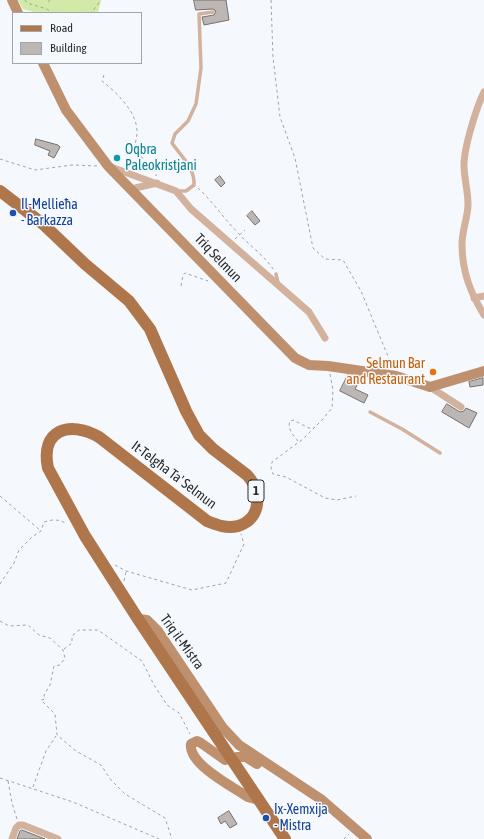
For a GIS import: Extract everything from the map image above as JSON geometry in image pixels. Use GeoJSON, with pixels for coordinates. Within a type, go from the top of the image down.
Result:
{"type":"FeatureCollection","features":[{"type":"Feature","properties":{"kind":"main road","name":"1"},"geometry":{"type":"LineString","coordinates":[[0,191],[43,224],[85,264],[129,301],[144,320],[156,340],[186,411],[199,435],[213,449],[247,475],[252,480],[256,488],[258,500],[256,512],[250,519],[237,526]]}},
{"type":"Feature","properties":{"kind":"main road","name":"It-Telgħa Ta' Selmun"},"geometry":{"type":"LineString","coordinates":[[138,619],[85,535],[48,468],[46,458],[49,444],[53,437],[65,429],[74,428],[91,433],[99,437],[208,521],[227,527],[237,526]]}},
{"type":"Feature","properties":{"kind":"main road","name":"Triq il-Mistra"},"geometry":{"type":"LineString","coordinates":[[138,619],[285,839]]}},
{"type":"Feature","properties":{"kind":"street"},"geometry":{"type":"LineString","coordinates":[[12,0],[18,12]]}},
{"type":"Feature","properties":{"kind":"street","name":"Triq Selmun"},"geometry":{"type":"LineString","coordinates":[[43,64],[66,110],[108,166],[295,358],[309,365],[328,366],[396,376],[430,387],[461,407]]}},
{"type":"Feature","properties":{"kind":"street"},"geometry":{"type":"LineString","coordinates":[[484,92],[474,117],[465,154],[464,165],[468,206],[462,243],[465,270],[470,288],[484,315]]}},
{"type":"Feature","properties":{"kind":"street"},"geometry":{"type":"LineString","coordinates":[[108,166],[176,191],[191,209],[309,312],[325,338]]}},
{"type":"Feature","properties":{"kind":"street"},"geometry":{"type":"LineString","coordinates":[[131,189],[157,183]]}},
{"type":"Feature","properties":{"kind":"street"},"geometry":{"type":"LineString","coordinates":[[474,298],[484,296]]}},
{"type":"Feature","properties":{"kind":"street"},"geometry":{"type":"LineString","coordinates":[[430,387],[484,371]]}},
{"type":"Feature","properties":{"kind":"street","name":"Triq il-Mistra"},"geometry":{"type":"LineString","coordinates":[[138,619],[147,620],[156,628],[230,737],[239,745],[322,800],[367,839]]}},
{"type":"Feature","properties":{"kind":"street"},"geometry":{"type":"LineString","coordinates":[[225,760],[201,742],[197,741],[191,744],[194,758],[201,766],[248,797],[255,800],[259,798]]}},
{"type":"Feature","properties":{"kind":"street","name":"Triq il-Mistra"},"geometry":{"type":"LineString","coordinates":[[237,757],[246,757],[322,800]]}},
{"type":"Feature","properties":{"kind":"street"},"geometry":{"type":"LineString","coordinates":[[12,839],[16,828],[19,825],[23,825],[58,839]]}},
{"type":"Feature","properties":{"kind":"lane"},"geometry":{"type":"LineString","coordinates":[[176,191],[186,191],[194,185],[195,179],[192,170],[172,143],[175,134],[188,121],[196,104],[201,68],[199,14],[213,12]]}},
{"type":"Feature","properties":{"kind":"lane"},"geometry":{"type":"LineString","coordinates":[[276,274],[278,285]]}},
{"type":"Feature","properties":{"kind":"lane"},"geometry":{"type":"LineString","coordinates":[[370,412],[402,429],[440,453]]}},
{"type":"Feature","properties":{"kind":"path"},"geometry":{"type":"LineString","coordinates":[[25,0],[27,3],[47,9],[51,12]]}},
{"type":"Feature","properties":{"kind":"path"},"geometry":{"type":"LineString","coordinates":[[92,12],[102,0]]}},
{"type":"Feature","properties":{"kind":"path"},"geometry":{"type":"LineString","coordinates":[[271,0],[273,57],[280,117],[295,158],[313,248],[325,259],[343,260],[361,291],[396,376]]}},
{"type":"Feature","properties":{"kind":"path"},"geometry":{"type":"LineString","coordinates":[[104,75],[102,81],[118,94],[135,118],[138,131],[135,141],[136,150],[156,172],[157,183]]}},
{"type":"Feature","properties":{"kind":"path"},"geometry":{"type":"LineString","coordinates":[[0,159],[35,170],[72,165],[108,166]]}},
{"type":"Feature","properties":{"kind":"path"},"geometry":{"type":"LineString","coordinates":[[194,185],[206,196],[239,235],[267,260],[276,274]]}},
{"type":"Feature","properties":{"kind":"path"},"geometry":{"type":"LineString","coordinates":[[230,243],[245,230]]}},
{"type":"Feature","properties":{"kind":"path"},"geometry":{"type":"LineString","coordinates":[[181,286],[183,275],[185,273],[218,284],[221,282]]}},
{"type":"Feature","properties":{"kind":"path"},"geometry":{"type":"LineString","coordinates":[[328,366],[333,390],[332,408],[314,428],[272,462],[271,469],[273,474],[286,477],[325,498],[337,500],[356,496]]}},
{"type":"Feature","properties":{"kind":"path"},"geometry":{"type":"LineString","coordinates":[[298,442],[290,431],[288,425],[290,421],[293,420],[309,428],[314,428]]}},
{"type":"Feature","properties":{"kind":"path"},"geometry":{"type":"LineString","coordinates":[[0,496],[41,531]]}},
{"type":"Feature","properties":{"kind":"path"},"geometry":{"type":"LineString","coordinates":[[0,584],[14,563],[19,550],[32,537],[41,531],[44,522],[52,519],[62,521],[67,524]]}},
{"type":"Feature","properties":{"kind":"path"},"geometry":{"type":"LineString","coordinates":[[102,560],[126,571],[192,590],[226,583],[244,544],[237,526]]}},
{"type":"Feature","properties":{"kind":"path"},"geometry":{"type":"LineString","coordinates":[[0,621],[9,626],[28,625],[39,635],[50,638],[63,650],[65,658],[60,665],[54,666],[50,685],[44,695],[45,699],[41,700],[55,714],[57,735],[46,751],[33,788]]}},
{"type":"Feature","properties":{"kind":"path"},"geometry":{"type":"LineString","coordinates":[[63,650],[72,643],[72,636],[79,630],[98,630],[142,661],[167,706],[180,713],[193,742]]}},
{"type":"Feature","properties":{"kind":"path"},"geometry":{"type":"LineString","coordinates":[[57,735],[76,750],[101,766],[111,780],[125,794],[165,818],[172,839]]}},
{"type":"Feature","properties":{"kind":"path"},"geometry":{"type":"LineString","coordinates":[[0,778],[73,802],[159,839]]}},
{"type":"Feature","properties":{"kind":"path"},"geometry":{"type":"LineString","coordinates":[[8,780],[16,817]]}},
{"type":"Feature","properties":{"kind":"green space"},"geometry":{"type":"Polygon","coordinates":[[[18,0],[101,0],[98,12],[34,12],[23,9],[18,0]]]}},
{"type":"Feature","properties":{"kind":"building"},"geometry":{"type":"Polygon","coordinates":[[[194,0],[226,0],[229,20],[204,25],[202,17],[214,15],[216,11],[213,9],[196,10],[194,0]]]}},
{"type":"Feature","properties":{"kind":"building"},"geometry":{"type":"Polygon","coordinates":[[[36,139],[58,145],[60,147],[54,158],[48,155],[50,151],[35,145],[36,139]]]}},
{"type":"Feature","properties":{"kind":"building"},"geometry":{"type":"Polygon","coordinates":[[[220,176],[225,183],[221,187],[215,180],[220,176]]]}},
{"type":"Feature","properties":{"kind":"building"},"geometry":{"type":"Polygon","coordinates":[[[252,211],[260,221],[255,225],[247,216],[252,211]]]}},
{"type":"Feature","properties":{"kind":"building"},"geometry":{"type":"Polygon","coordinates":[[[348,375],[360,380],[355,389],[368,395],[364,403],[340,391],[348,375]]]}},
{"type":"Feature","properties":{"kind":"building"},"geometry":{"type":"Polygon","coordinates":[[[483,378],[483,385],[470,387],[469,382],[483,378]]]}},
{"type":"Feature","properties":{"kind":"building"},"geometry":{"type":"Polygon","coordinates":[[[447,404],[460,412],[464,411],[466,408],[477,413],[469,428],[442,412],[447,404]]]}},
{"type":"Feature","properties":{"kind":"building"},"geometry":{"type":"Polygon","coordinates":[[[229,811],[237,824],[230,828],[225,821],[221,824],[218,818],[229,811]]]}},
{"type":"Feature","properties":{"kind":"building"},"geometry":{"type":"Polygon","coordinates":[[[22,830],[45,839],[17,839],[20,831],[22,830]]]}},
{"type":"Feature","properties":{"kind":"place","name":"Oqbra Paleokristjani"},"geometry":{"type":"Point","coordinates":[117,158]}},
{"type":"Feature","properties":{"kind":"place","name":"Il-Mellieħa - Barkazza"},"geometry":{"type":"Point","coordinates":[13,213]}},
{"type":"Feature","properties":{"kind":"place","name":"Selmun Bar and Restaurant"},"geometry":{"type":"Point","coordinates":[433,372]}},
{"type":"Feature","properties":{"kind":"place","name":"Ix-Xemxija - Mistra"},"geometry":{"type":"Point","coordinates":[266,818]}}]}
